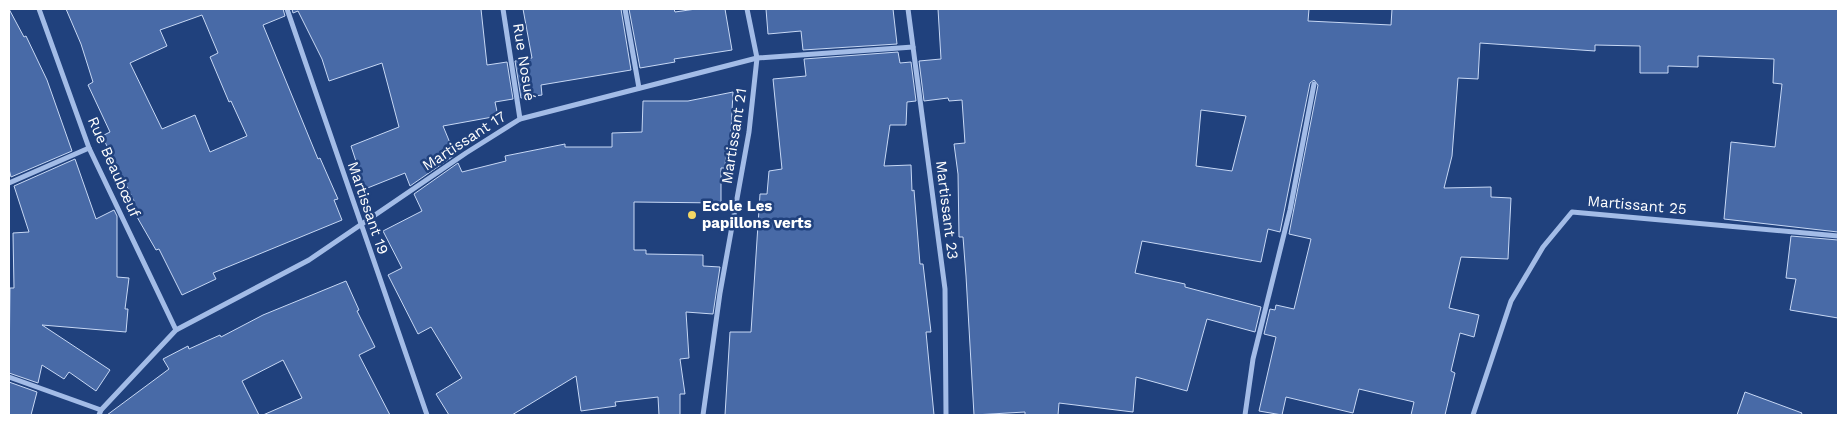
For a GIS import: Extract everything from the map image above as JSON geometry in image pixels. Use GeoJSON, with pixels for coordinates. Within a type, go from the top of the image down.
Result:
{"type":"FeatureCollection","features":[{"type":"Feature","properties":{"kind":"street","name":"Rue Beaubœuf"},"geometry":{"type":"LineString","coordinates":[[39,9],[89,148],[176,330]]}},
{"type":"Feature","properties":{"kind":"street","name":"Martissant 19"},"geometry":{"type":"LineString","coordinates":[[287,9],[427,415]]}},
{"type":"Feature","properties":{"kind":"street","name":"Rue Nosué"},"geometry":{"type":"LineString","coordinates":[[503,9],[520,120]]}},
{"type":"Feature","properties":{"kind":"street"},"geometry":{"type":"LineString","coordinates":[[625,9],[639,88]]}},
{"type":"Feature","properties":{"kind":"street","name":"Martissant 21"},"geometry":{"type":"LineString","coordinates":[[703,415],[720,292],[749,132],[757,58],[747,9]]}},
{"type":"Feature","properties":{"kind":"street","name":"Martissant 23"},"geometry":{"type":"LineString","coordinates":[[908,9],[945,289],[946,415]]}},
{"type":"Feature","properties":{"kind":"street","name":"Martissant 17"},"geometry":{"type":"LineString","coordinates":[[100,413],[176,330],[309,260],[466,153],[520,120],[757,58],[913,47]]}},
{"type":"Feature","properties":{"kind":"street"},"geometry":{"type":"LineString","coordinates":[[1245,415],[1253,359],[1290,210],[1314,84]]}},
{"type":"Feature","properties":{"kind":"street"},"geometry":{"type":"LineString","coordinates":[[9,183],[89,148]]}},
{"type":"Feature","properties":{"kind":"street","name":"Martissant 25"},"geometry":{"type":"LineString","coordinates":[[1473,415],[1511,300],[1543,247],[1572,212],[1838,236]]}},
{"type":"Feature","properties":{"kind":"street"},"geometry":{"type":"LineString","coordinates":[[9,377],[100,413]]}},
{"type":"Feature","properties":{"kind":"building"},"geometry":{"type":"Polygon","coordinates":[[[9,9],[24,37],[26,36],[47,80],[72,151],[11,177],[9,169],[9,9]]]}},
{"type":"Feature","properties":{"kind":"building"},"geometry":{"type":"Polygon","coordinates":[[[66,9],[283,9],[285,16],[263,25],[318,159],[320,158],[338,199],[334,200],[342,220],[213,273],[216,279],[182,295],[159,249],[156,250],[129,203],[134,201],[102,136],[110,132],[88,85],[93,82],[81,44],[66,9]],[[202,15],[160,30],[167,46],[130,63],[162,129],[195,115],[210,152],[247,136],[231,101],[229,102],[210,57],[218,53],[202,15]]]}},
{"type":"Feature","properties":{"kind":"building"},"geometry":{"type":"Polygon","coordinates":[[[292,9],[481,9],[487,65],[507,62],[513,99],[495,102],[498,116],[443,126],[455,155],[410,186],[405,173],[365,189],[351,146],[399,127],[382,63],[329,81],[322,59],[298,11],[293,13],[292,9]]]}},
{"type":"Feature","properties":{"kind":"building"},"geometry":{"type":"Polygon","coordinates":[[[523,9],[621,9],[631,70],[541,85],[542,95],[521,98],[515,61],[532,58],[523,9]]]}},
{"type":"Feature","properties":{"kind":"building"},"geometry":{"type":"Polygon","coordinates":[[[629,9],[674,9],[675,12],[696,9],[725,9],[732,50],[674,59],[675,62],[640,68],[629,9]]]}},
{"type":"Feature","properties":{"kind":"building"},"geometry":{"type":"Polygon","coordinates":[[[766,9],[893,9],[897,44],[803,50],[801,31],[768,34],[766,9]]]}},
{"type":"Feature","properties":{"kind":"building"},"geometry":{"type":"Polygon","coordinates":[[[938,9],[1309,9],[1308,21],[1391,25],[1392,9],[1838,9],[1838,232],[1724,219],[1731,142],[1775,147],[1782,84],[1773,83],[1774,59],[1698,56],[1698,67],[1668,66],[1668,73],[1640,73],[1640,46],[1595,45],[1595,51],[1480,43],[1478,79],[1458,78],[1452,156],[1444,188],[1491,187],[1491,197],[1511,198],[1508,259],[1461,257],[1449,308],[1479,315],[1474,337],[1460,333],[1451,371],[1455,373],[1445,415],[1411,415],[1414,402],[1359,389],[1353,413],[1286,397],[1282,415],[1259,411],[1276,337],[1264,334],[1270,309],[1275,310],[1276,305],[1294,309],[1311,239],[1289,234],[1318,85],[1314,80],[1310,83],[1280,232],[1268,229],[1261,262],[1142,241],[1135,273],[1185,284],[1185,287],[1261,307],[1255,332],[1207,319],[1187,391],[1136,377],[1133,412],[1059,403],[1058,415],[1025,415],[1025,412],[974,415],[966,276],[963,237],[959,237],[958,174],[954,144],[965,143],[962,100],[949,101],[948,98],[924,101],[919,61],[941,59],[938,9]],[[1201,110],[1196,166],[1232,171],[1246,116],[1201,110]]]}},
{"type":"Feature","properties":{"kind":"building"},"geometry":{"type":"Polygon","coordinates":[[[898,52],[900,63],[911,62],[916,101],[907,102],[906,125],[890,125],[884,166],[911,165],[920,264],[923,264],[931,332],[926,332],[934,415],[725,415],[730,332],[751,332],[760,194],[767,194],[769,171],[782,169],[773,79],[806,76],[804,59],[898,52]]]}},
{"type":"Feature","properties":{"kind":"building"},"geometry":{"type":"Polygon","coordinates":[[[733,92],[730,151],[726,151],[725,168],[721,168],[721,203],[634,202],[634,250],[646,250],[646,254],[703,255],[703,266],[720,267],[713,314],[686,312],[689,358],[680,359],[685,394],[680,394],[680,415],[659,415],[658,397],[615,402],[616,406],[581,411],[576,376],[512,415],[449,415],[436,394],[462,378],[431,327],[418,334],[388,275],[402,268],[383,231],[422,211],[414,194],[458,163],[462,172],[506,161],[505,156],[565,144],[565,147],[612,147],[612,133],[642,132],[643,101],[688,101],[733,92]]]}},
{"type":"Feature","properties":{"kind":"building"},"geometry":{"type":"Polygon","coordinates":[[[75,159],[96,219],[114,210],[117,216],[117,277],[129,278],[125,309],[128,309],[126,332],[42,325],[110,370],[96,391],[69,372],[64,379],[42,365],[38,383],[9,373],[10,288],[14,288],[13,233],[29,232],[14,186],[75,159]]]}},
{"type":"Feature","properties":{"kind":"building"},"geometry":{"type":"Polygon","coordinates":[[[1791,236],[1838,240],[1838,318],[1790,310],[1796,279],[1786,278],[1791,236]]]}},
{"type":"Feature","properties":{"kind":"building"},"geometry":{"type":"Polygon","coordinates":[[[346,281],[359,310],[357,311],[375,347],[359,355],[390,415],[263,415],[302,398],[283,360],[242,381],[259,415],[107,415],[169,369],[163,359],[188,346],[189,349],[220,335],[221,337],[263,315],[346,281]]]}},
{"type":"Feature","properties":{"kind":"building"},"geometry":{"type":"Polygon","coordinates":[[[9,382],[37,392],[31,415],[9,415],[9,382]]]}},
{"type":"Feature","properties":{"kind":"building"},"geometry":{"type":"Polygon","coordinates":[[[1745,392],[1802,413],[1801,415],[1737,415],[1745,392]]]}},
{"type":"Feature","properties":{"kind":"place","name":"Ecole Les papillons verts"},"geometry":{"type":"Point","coordinates":[692,215]}}]}
